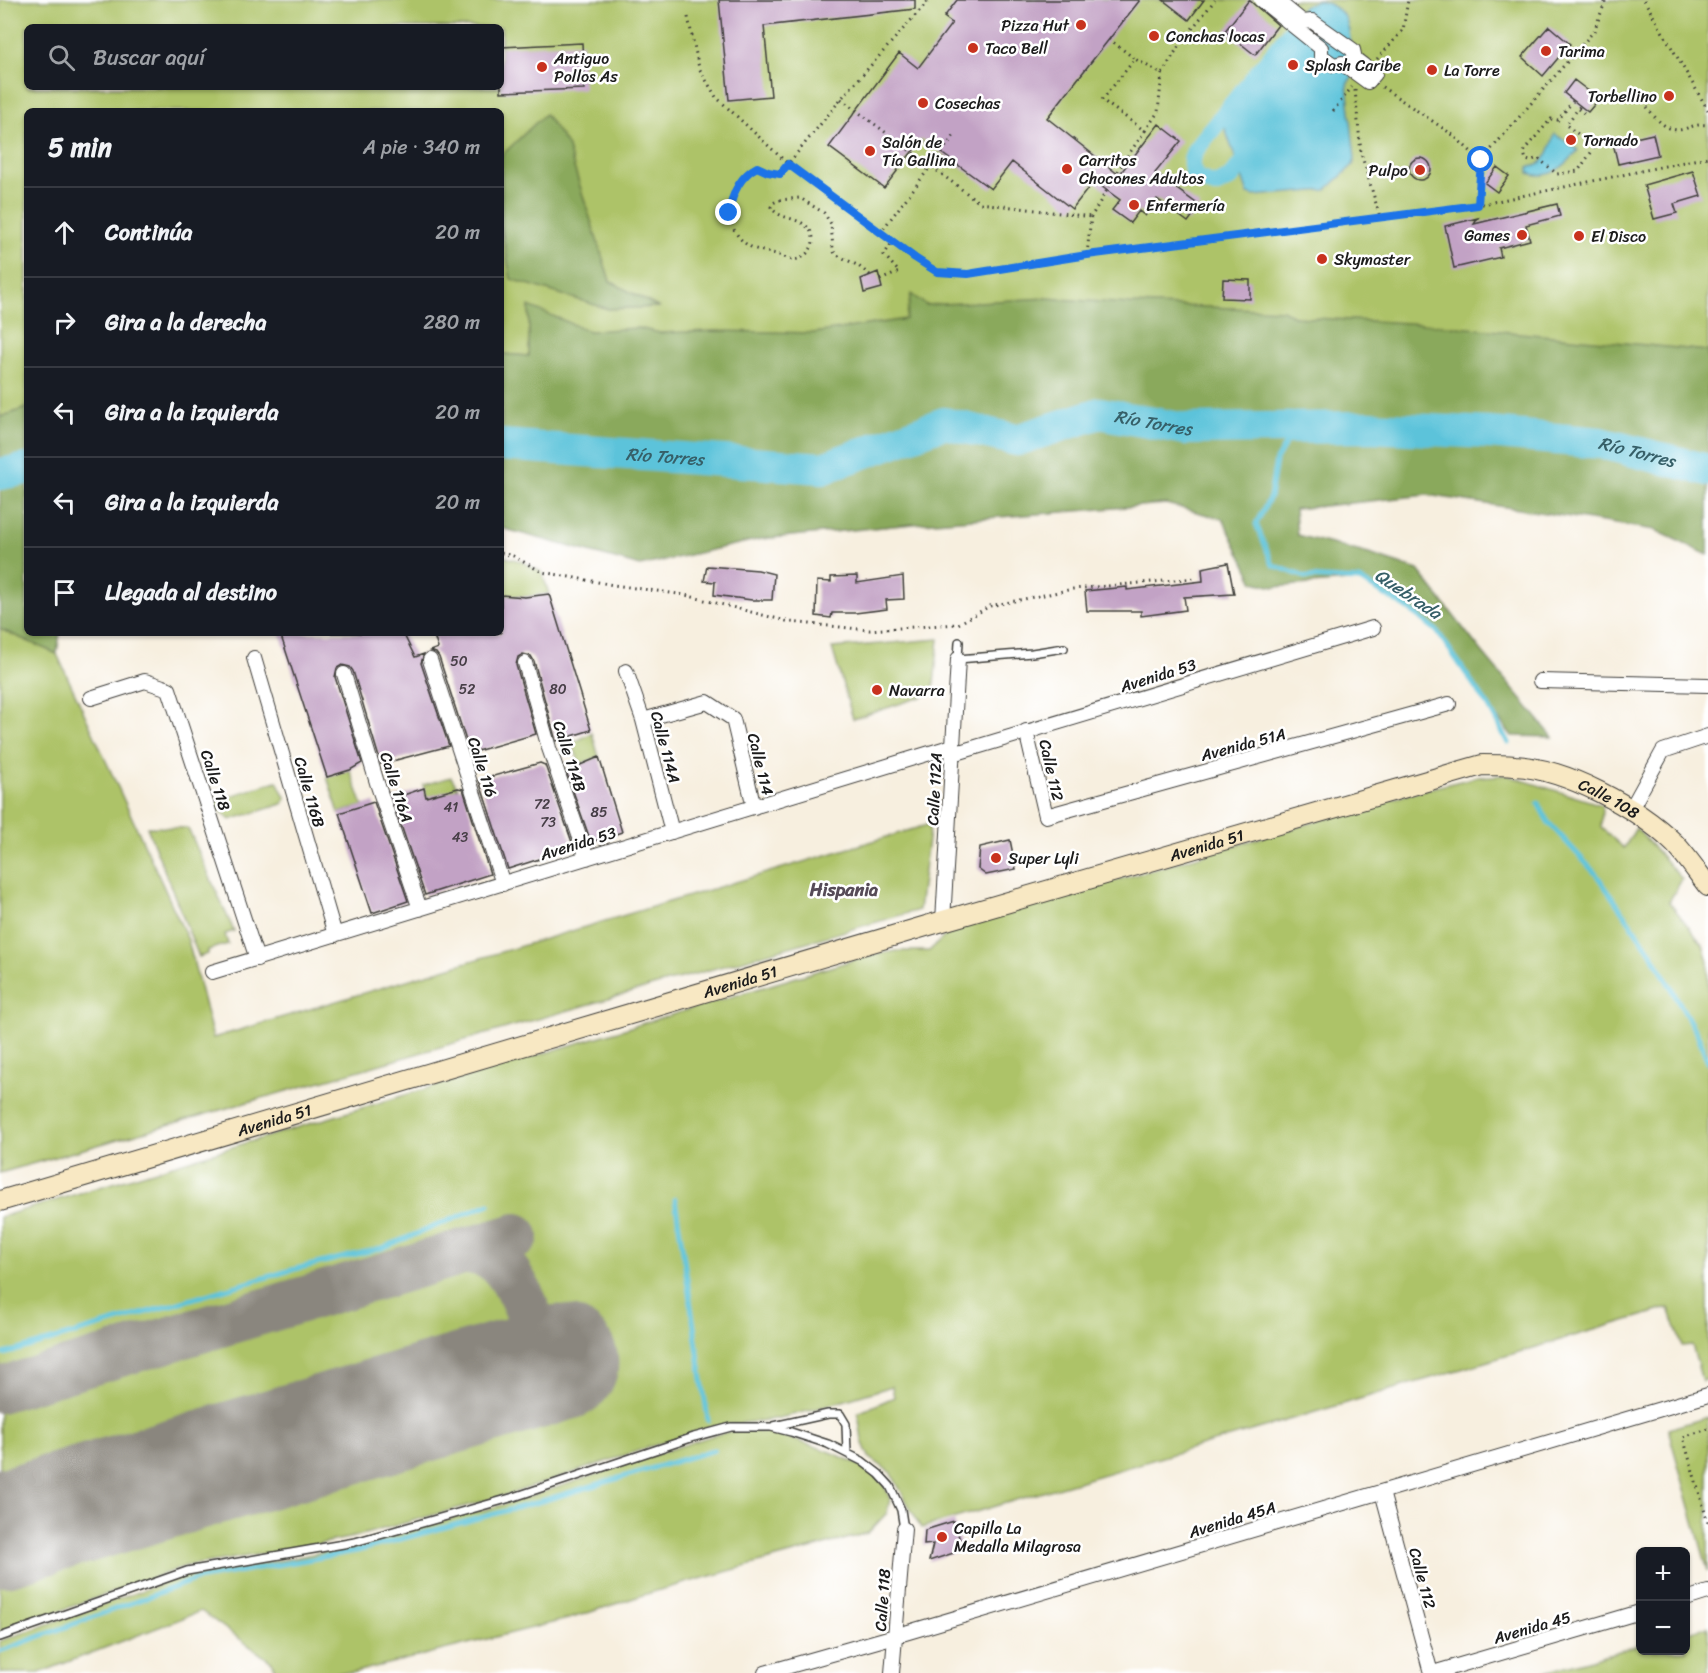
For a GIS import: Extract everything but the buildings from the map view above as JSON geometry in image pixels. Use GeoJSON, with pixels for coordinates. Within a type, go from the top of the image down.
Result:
{"type":"FeatureCollection","features":[{"type":"Feature","properties":{"kind":"main road","name":"Calle 108"},"geometry":{"type":"LineString","coordinates":[[1482,765],[1516,766],[1548,772],[1589,787],[1631,809],[1674,843],[1708,886]]}},
{"type":"Feature","properties":{"kind":"main road","name":"Avenida 51"},"geometry":{"type":"LineString","coordinates":[[0,1202],[943,921],[1482,765]]}},
{"type":"Feature","properties":{"kind":"street"},"geometry":{"type":"LineString","coordinates":[[1261,0],[1321,48],[1321,56],[1334,65],[1342,63],[1368,82],[1375,74],[1355,59],[1353,50],[1312,21],[1303,22],[1276,0]]}},
{"type":"Feature","properties":{"kind":"street","name":"Avenida 53"},"geometry":{"type":"LineString","coordinates":[[212,972],[754,807],[1026,731],[1373,628]]}},
{"type":"Feature","properties":{"kind":"street","name":"Calle 116B"},"geometry":{"type":"LineString","coordinates":[[254,658],[335,935]]}},
{"type":"Feature","properties":{"kind":"street","name":"Calle 112A"},"geometry":{"type":"LineString","coordinates":[[943,921],[958,658]]}},
{"type":"Feature","properties":{"kind":"street","name":"Calle 116"},"geometry":{"type":"LineString","coordinates":[[430,660],[502,884]]}},
{"type":"Feature","properties":{"kind":"street","name":"Calle 114B"},"geometry":{"type":"LineString","coordinates":[[525,663],[549,748],[587,858]]}},
{"type":"Feature","properties":{"kind":"street","name":"Calle 114A"},"geometry":{"type":"LineString","coordinates":[[626,671],[643,720],[672,832]]}},
{"type":"Feature","properties":{"kind":"street","name":"Calle 116A"},"geometry":{"type":"LineString","coordinates":[[344,674],[378,786],[420,909]]}},
{"type":"Feature","properties":{"kind":"street","name":"Calle 118"},"geometry":{"type":"LineString","coordinates":[[91,698],[146,681],[169,689],[257,959]]}},
{"type":"Feature","properties":{"kind":"street"},"geometry":{"type":"LineString","coordinates":[[1540,681],[1708,685]]}},
{"type":"Feature","properties":{"kind":"street","name":"Calle 114"},"geometry":{"type":"LineString","coordinates":[[643,720],[707,702],[733,719],[754,807]]}},
{"type":"Feature","properties":{"kind":"street","name":"Avenida 51A"},"geometry":{"type":"LineString","coordinates":[[1046,816],[1449,705]]}},
{"type":"Feature","properties":{"kind":"street","name":"Calle 112"},"geometry":{"type":"LineString","coordinates":[[1026,731],[1046,816]]}},
{"type":"Feature","properties":{"kind":"street"},"geometry":{"type":"LineString","coordinates":[[1631,809],[1663,751],[1708,736]]}},
{"type":"Feature","properties":{"kind":"street","name":"Avenida 45A"},"geometry":{"type":"LineString","coordinates":[[765,1673],[1708,1395]]}},
{"type":"Feature","properties":{"kind":"street","name":"Calle 112"},"geometry":{"type":"LineString","coordinates":[[1382,1492],[1432,1673]]}},
{"type":"Feature","properties":{"kind":"street","name":"Calle 118"},"geometry":{"type":"LineString","coordinates":[[892,1673],[904,1529]]}},
{"type":"Feature","properties":{"kind":"street"},"geometry":{"type":"LineString","coordinates":[[1690,1598],[1708,1592]]}},
{"type":"Feature","properties":{"kind":"street","name":"Avenida 45"},"geometry":{"type":"LineString","coordinates":[[1432,1673],[1636,1613]]}},
{"type":"Feature","properties":{"kind":"lane"},"geometry":{"type":"LineString","coordinates":[[959,642],[958,658],[1032,653],[1064,648]]}},
{"type":"Feature","properties":{"kind":"lane"},"geometry":{"type":"LineString","coordinates":[[0,1637],[187,1571],[355,1542],[514,1497],[694,1437],[731,1427],[771,1427],[828,1414],[840,1414],[846,1424],[847,1453]]}},
{"type":"Feature","properties":{"kind":"lane"},"geometry":{"type":"LineString","coordinates":[[771,1427],[819,1441],[847,1453],[879,1474],[890,1486],[901,1510],[904,1529]]}},
{"type":"Feature","properties":{"kind":"path"},"geometry":{"type":"LineString","coordinates":[[870,275],[857,265],[835,254],[831,224],[825,213],[800,198],[779,200],[771,207],[776,212],[802,222],[813,235],[813,243],[809,251],[800,259],[792,260],[753,248],[733,229],[729,213],[731,200],[737,186],[748,172],[757,167],[780,174],[841,99],[929,0]]}},
{"type":"Feature","properties":{"kind":"path"},"geometry":{"type":"LineString","coordinates":[[1087,255],[1091,217],[1126,158],[1158,112],[1162,74],[1180,44],[1215,0]]}},
{"type":"Feature","properties":{"kind":"path"},"geometry":{"type":"LineString","coordinates":[[1371,66],[1402,30],[1408,0]]}},
{"type":"Feature","properties":{"kind":"path"},"geometry":{"type":"LineString","coordinates":[[1478,205],[1481,160],[1594,31],[1606,0]]}},
{"type":"Feature","properties":{"kind":"path"},"geometry":{"type":"LineString","coordinates":[[1644,0],[1708,111]]}},
{"type":"Feature","properties":{"kind":"path"},"geometry":{"type":"LineString","coordinates":[[688,17],[699,68],[716,97],[788,164],[880,233],[937,272],[968,274],[1087,255],[1478,205],[1708,158]]}},
{"type":"Feature","properties":{"kind":"path"},"geometry":{"type":"LineString","coordinates":[[1109,39],[1162,74]]}},
{"type":"Feature","properties":{"kind":"path"},"geometry":{"type":"LineString","coordinates":[[1135,58],[1102,99],[1145,131]]}},
{"type":"Feature","properties":{"kind":"path"},"geometry":{"type":"LineString","coordinates":[[1355,84],[1361,153],[1380,217]]}},
{"type":"Feature","properties":{"kind":"path"},"geometry":{"type":"LineString","coordinates":[[1386,90],[1454,135],[1481,160]]}},
{"type":"Feature","properties":{"kind":"path"},"geometry":{"type":"LineString","coordinates":[[1333,111],[1348,92]]}},
{"type":"Feature","properties":{"kind":"path"},"geometry":{"type":"LineString","coordinates":[[841,99],[980,203],[1091,217]]}},
{"type":"Feature","properties":{"kind":"path"},"geometry":{"type":"LineString","coordinates":[[1566,125],[1595,147],[1578,171],[1557,174],[1538,158],[1526,160],[1524,153],[1526,148],[1551,119],[1558,120],[1573,101]]}},
{"type":"Feature","properties":{"kind":"path"},"geometry":{"type":"LineString","coordinates":[[1647,107],[1655,119],[1671,128],[1678,130],[1698,124],[1708,125]]}},
{"type":"Feature","properties":{"kind":"path"},"geometry":{"type":"LineString","coordinates":[[1563,129],[1580,109],[1587,116]]}},
{"type":"Feature","properties":{"kind":"path"},"geometry":{"type":"LineString","coordinates":[[880,233],[956,133]]}},
{"type":"Feature","properties":{"kind":"path"},"geometry":{"type":"LineString","coordinates":[[880,280],[900,272],[884,255],[893,241]]}},
{"type":"Feature","properties":{"kind":"path"},"geometry":{"type":"LineString","coordinates":[[504,554],[513,556],[542,572],[685,595],[790,622],[869,630],[958,624],[990,606],[1073,589],[1197,578]]}},
{"type":"Feature","properties":{"kind":"path"},"geometry":{"type":"LineString","coordinates":[[1708,1429],[1683,1437],[1708,1523]]}},
{"type":"Feature","properties":{"kind":"green space"},"geometry":{"type":"Polygon","coordinates":[[[0,0],[1708,0],[1708,389],[600,361],[504,354],[504,108],[24,108],[24,409],[0,417],[0,0]]]}},
{"type":"Feature","properties":{"kind":"green space"},"geometry":{"type":"Polygon","coordinates":[[[545,114],[567,145],[610,281],[658,307],[608,309],[511,279],[504,241],[504,153],[545,114]]]}},
{"type":"Feature","properties":{"kind":"green space"},"geometry":{"type":"Polygon","coordinates":[[[911,294],[926,305],[1046,298],[1283,310],[1295,317],[1427,324],[1708,351],[1708,555],[1655,530],[1427,495],[1295,509],[1297,535],[1418,570],[1481,651],[1553,737],[1512,736],[1489,707],[1437,631],[1406,607],[1360,580],[1274,587],[1254,582],[1223,519],[1166,504],[934,522],[761,539],[640,566],[504,529],[504,354],[529,356],[529,306],[589,331],[638,328],[660,333],[716,331],[814,333],[906,319],[911,294]]]}},
{"type":"Feature","properties":{"kind":"green space"},"geometry":{"type":"Polygon","coordinates":[[[24,409],[24,636],[60,636],[57,654],[0,629],[0,417],[24,409]]]}},
{"type":"Feature","properties":{"kind":"green space"},"geometry":{"type":"Polygon","coordinates":[[[504,557],[521,561],[542,572],[549,594],[525,597],[504,595],[504,557]]]}},
{"type":"Feature","properties":{"kind":"green space"},"geometry":{"type":"Polygon","coordinates":[[[0,629],[57,654],[188,940],[213,1038],[930,824],[919,910],[0,1173],[0,629]]]}},
{"type":"Feature","properties":{"kind":"green space"},"geometry":{"type":"Polygon","coordinates":[[[939,639],[933,693],[853,719],[832,648],[939,639]]]}},
{"type":"Feature","properties":{"kind":"green space"},"geometry":{"type":"Polygon","coordinates":[[[592,733],[599,757],[580,764],[572,743],[592,733]]]}},
{"type":"Feature","properties":{"kind":"green space"},"geometry":{"type":"Polygon","coordinates":[[[350,770],[363,806],[339,813],[327,777],[350,770]]]}},
{"type":"Feature","properties":{"kind":"green space"},"geometry":{"type":"Polygon","coordinates":[[[1506,775],[1602,805],[1601,828],[1624,848],[1636,828],[1682,879],[1669,902],[1703,945],[1708,961],[1708,1379],[1702,1381],[1692,1345],[1682,1346],[1669,1308],[921,1528],[891,1473],[869,1457],[862,1441],[858,1413],[894,1397],[892,1386],[789,1416],[709,1427],[513,1493],[354,1537],[186,1566],[0,1632],[0,1569],[580,1398],[562,1341],[509,1254],[528,1250],[520,1221],[0,1374],[0,1217],[870,955],[896,951],[929,951],[946,935],[971,923],[1423,790],[1477,777],[1506,775]]]}},
{"type":"Feature","properties":{"kind":"green space"},"geometry":{"type":"Polygon","coordinates":[[[451,777],[458,788],[428,804],[423,785],[451,777]]]}},
{"type":"Feature","properties":{"kind":"green space"},"geometry":{"type":"Polygon","coordinates":[[[277,781],[286,799],[282,804],[230,820],[212,802],[277,781]]]}},
{"type":"Feature","properties":{"kind":"green space"},"geometry":{"type":"Polygon","coordinates":[[[147,827],[188,828],[234,931],[225,934],[228,944],[208,950],[208,954],[199,957],[147,827]]]}},
{"type":"Feature","properties":{"kind":"green space"},"geometry":{"type":"Polygon","coordinates":[[[459,1270],[478,1274],[494,1282],[517,1320],[521,1330],[520,1339],[0,1492],[0,1405],[459,1270]]]}},
{"type":"Feature","properties":{"kind":"green space"},"geometry":{"type":"Polygon","coordinates":[[[1708,1417],[1708,1571],[1668,1429],[1708,1417]]]}},
{"type":"Feature","properties":{"kind":"green space"},"geometry":{"type":"Polygon","coordinates":[[[732,1431],[770,1432],[831,1452],[862,1466],[883,1483],[890,1499],[887,1513],[868,1533],[656,1591],[572,1618],[351,1673],[276,1673],[273,1663],[201,1611],[39,1673],[0,1673],[0,1641],[188,1574],[289,1559],[356,1545],[516,1501],[732,1431]]]}},
{"type":"Feature","properties":{"kind":"green space"},"geometry":{"type":"Polygon","coordinates":[[[1708,1626],[1708,1673],[1542,1673],[1636,1646],[1636,1655],[1690,1655],[1690,1632],[1708,1626]]]}},
{"type":"Feature","properties":{"kind":"water"},"geometry":{"type":"Polygon","coordinates":[[[1318,1],[1329,4],[1340,11],[1346,19],[1349,31],[1354,74],[1347,84],[1355,159],[1353,165],[1326,190],[1254,196],[1248,194],[1222,120],[1222,111],[1294,17],[1305,5],[1318,1]]]}},
{"type":"Feature","properties":{"kind":"water"},"geometry":{"type":"Polygon","coordinates":[[[1555,134],[1578,150],[1563,166],[1550,173],[1536,175],[1529,173],[1529,167],[1540,164],[1546,156],[1555,134]]]}},
{"type":"Feature","properties":{"kind":"waterway"},"geometry":{"type":"LineString","coordinates":[[1306,18],[1321,20],[1330,27],[1334,39],[1332,54],[1230,178],[1215,185],[1196,178],[1192,164],[1196,149],[1298,23],[1306,18]]}},
{"type":"Feature","properties":{"kind":"waterway","name":"Río Torres"},"geometry":{"type":"LineString","coordinates":[[504,445],[823,468],[944,423],[1017,440],[1100,413],[1185,429],[1370,427],[1489,433],[1601,443],[1708,470]]}},
{"type":"Feature","properties":{"kind":"waterway","name":"Quebrada"},"geometry":{"type":"LineString","coordinates":[[1295,428],[1276,460],[1270,497],[1256,524],[1273,565],[1305,577],[1360,580],[1406,607],[1437,631],[1489,707],[1508,743]]}},
{"type":"Feature","properties":{"kind":"waterway","name":"Río Torres"},"geometry":{"type":"LineString","coordinates":[[0,474],[24,470]]}},
{"type":"Feature","properties":{"kind":"waterway","name":"Quebrada"},"geometry":{"type":"LineString","coordinates":[[1538,803],[1548,822],[1596,874],[1652,954],[1699,1038],[1708,1062]]}},
{"type":"Feature","properties":{"kind":"waterway"},"geometry":{"type":"LineString","coordinates":[[675,1199],[708,1420]]}},
{"type":"Feature","properties":{"kind":"waterway"},"geometry":{"type":"LineString","coordinates":[[4,1354],[291,1270],[382,1248],[489,1204]]}},
{"type":"Feature","properties":{"kind":"waterway"},"geometry":{"type":"LineString","coordinates":[[0,1651],[197,1579],[357,1551],[538,1502],[714,1450]]}},
{"type":"Feature","properties":{"kind":"taxiway"},"geometry":{"type":"LineString","coordinates":[[0,1390],[516,1236]]}},
{"type":"Feature","properties":{"kind":"taxiway"},"geometry":{"type":"LineString","coordinates":[[469,1251],[492,1258],[505,1269],[519,1291],[530,1317],[533,1330],[533,1350],[524,1363],[504,1380]]}},
{"type":"Feature","properties":{"kind":"runway"},"geometry":{"type":"LineString","coordinates":[[0,1529],[560,1363]]}},
{"type":"Feature","properties":{"kind":"place","name":"Pizza Hut"},"geometry":{"type":"Point","coordinates":[1081,25]}},
{"type":"Feature","properties":{"kind":"place","name":"Conchas locas"},"geometry":{"type":"Point","coordinates":[1154,36]}},
{"type":"Feature","properties":{"kind":"place","name":"Taco Bell"},"geometry":{"type":"Point","coordinates":[973,48]}},
{"type":"Feature","properties":{"kind":"place","name":"Tarima"},"geometry":{"type":"Point","coordinates":[1546,51]}},
{"type":"Feature","properties":{"kind":"place","name":"Splash Caribe"},"geometry":{"type":"Point","coordinates":[1293,65]}},
{"type":"Feature","properties":{"kind":"place","name":"Antiguo Pollos As"},"geometry":{"type":"Point","coordinates":[542,67]}},
{"type":"Feature","properties":{"kind":"place","name":"La Torre"},"geometry":{"type":"Point","coordinates":[1432,70]}},
{"type":"Feature","properties":{"kind":"place","name":"Torbellino"},"geometry":{"type":"Point","coordinates":[1669,96]}},
{"type":"Feature","properties":{"kind":"place","name":"Cosechas"},"geometry":{"type":"Point","coordinates":[923,103]}},
{"type":"Feature","properties":{"kind":"place","name":"Tornado"},"geometry":{"type":"Point","coordinates":[1571,140]}},
{"type":"Feature","properties":{"kind":"place","name":"Salón de Tía Gallina"},"geometry":{"type":"Point","coordinates":[870,151]}},
{"type":"Feature","properties":{"kind":"place","name":"Carritos Chocones Adultos"},"geometry":{"type":"Point","coordinates":[1067,169]}},
{"type":"Feature","properties":{"kind":"place","name":"Pulpo"},"geometry":{"type":"Point","coordinates":[1420,170]}},
{"type":"Feature","properties":{"kind":"place","name":"Enfermería"},"geometry":{"type":"Point","coordinates":[1134,205]}},
{"type":"Feature","properties":{"kind":"place","name":"Games"},"geometry":{"type":"Point","coordinates":[1522,235]}},
{"type":"Feature","properties":{"kind":"place","name":"El Disco"},"geometry":{"type":"Point","coordinates":[1579,236]}},
{"type":"Feature","properties":{"kind":"place","name":"Skymaster"},"geometry":{"type":"Point","coordinates":[1322,259]}},
{"type":"Feature","properties":{"kind":"place","name":"Navarra"},"geometry":{"type":"Point","coordinates":[877,690]}},
{"type":"Feature","properties":{"kind":"place","name":"Super Lyli"},"geometry":{"type":"Point","coordinates":[996,858]}},
{"type":"Feature","properties":{"kind":"place","name":"Capilla La Medalla Milagrosa"},"geometry":{"type":"Point","coordinates":[942,1537]}},
{"type":"Feature","properties":{"kind":"district","name":"Hispania"},"geometry":{"type":"Point","coordinates":[844,890]}},
{"type":"Feature","properties":{"kind":"route"},"geometry":{"type":"LineString","coordinates":[[729,213],[737,186],[748,172],[757,167],[780,174],[788,164],[937,272],[968,274],[1087,255],[1478,205],[1481,160]]}}]}
